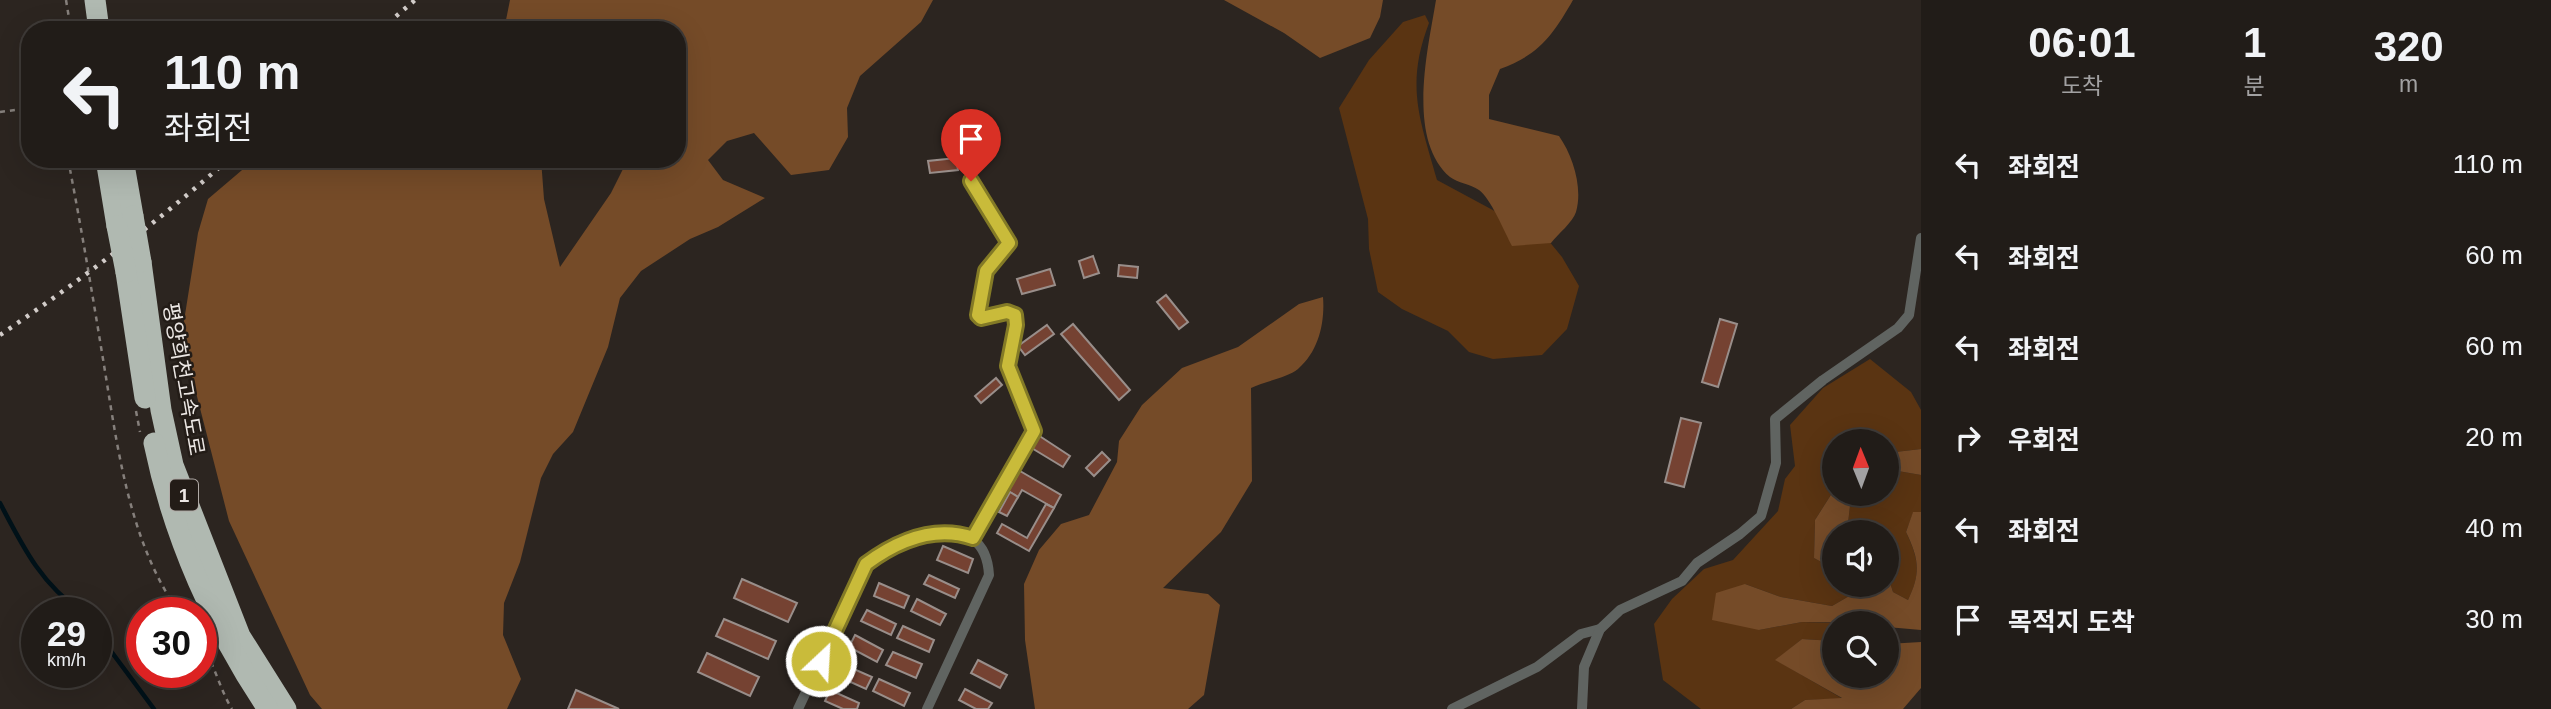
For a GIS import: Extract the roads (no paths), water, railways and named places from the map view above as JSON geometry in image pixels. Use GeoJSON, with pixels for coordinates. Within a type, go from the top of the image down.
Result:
{"type":"FeatureCollection","features":[{"type":"Feature","properties":{"kind":"highway"},"geometry":{"type":"LineString","coordinates":[[81,0],[84,21]]}},
{"type":"Feature","properties":{"kind":"highway"},"geometry":{"type":"LineString","coordinates":[[95,0],[98,21]]}},
{"type":"Feature","properties":{"kind":"highway","name":"평양희천고속도로"},"geometry":{"type":"LineString","coordinates":[[109,168],[125,221],[160,410],[173,465],[240,636],[286,709]]}},
{"type":"Feature","properties":{"kind":"highway","name":"평양희천고속도로"},"geometry":{"type":"LineString","coordinates":[[123,168],[125,221]]}},
{"type":"Feature","properties":{"kind":"highway","name":"평양희천고속도로"},"geometry":{"type":"LineString","coordinates":[[134,267],[143,389],[161,479],[190,557],[235,661],[268,709]]}},
{"type":"Feature","properties":{"kind":"street"},"geometry":{"type":"LineString","coordinates":[[971,181],[1009,243],[986,271],[978,315],[981,318],[1007,312],[1015,315],[1016,325],[1008,366],[1034,431],[973,538]]}},
{"type":"Feature","properties":{"kind":"street"},"geometry":{"type":"LineString","coordinates":[[1582,709],[1584,667],[1600,629],[1620,610],[1682,581],[1697,563],[1761,516],[1776,463],[1775,419],[1904,322],[1914,298],[1921,238]]}},
{"type":"Feature","properties":{"kind":"street"},"geometry":{"type":"LineString","coordinates":[[798,709],[866,564],[880,554],[927,534],[962,534],[973,538],[988,558],[989,575],[927,709]]}},
{"type":"Feature","properties":{"kind":"street"},"geometry":{"type":"LineString","coordinates":[[1452,709],[1537,667],[1581,634],[1600,629]]}},
{"type":"Feature","properties":{"kind":"waterway"},"geometry":{"type":"LineString","coordinates":[[0,503],[34,564],[64,597]]}},
{"type":"Feature","properties":{"kind":"waterway"},"geometry":{"type":"LineString","coordinates":[[112,653],[154,709]]}},
{"type":"Feature","properties":{"kind":"railway"},"geometry":{"type":"LineString","coordinates":[[390,21],[415,0]]}},
{"type":"Feature","properties":{"kind":"railway"},"geometry":{"type":"LineString","coordinates":[[0,335],[117,251],[218,168]]}}]}
